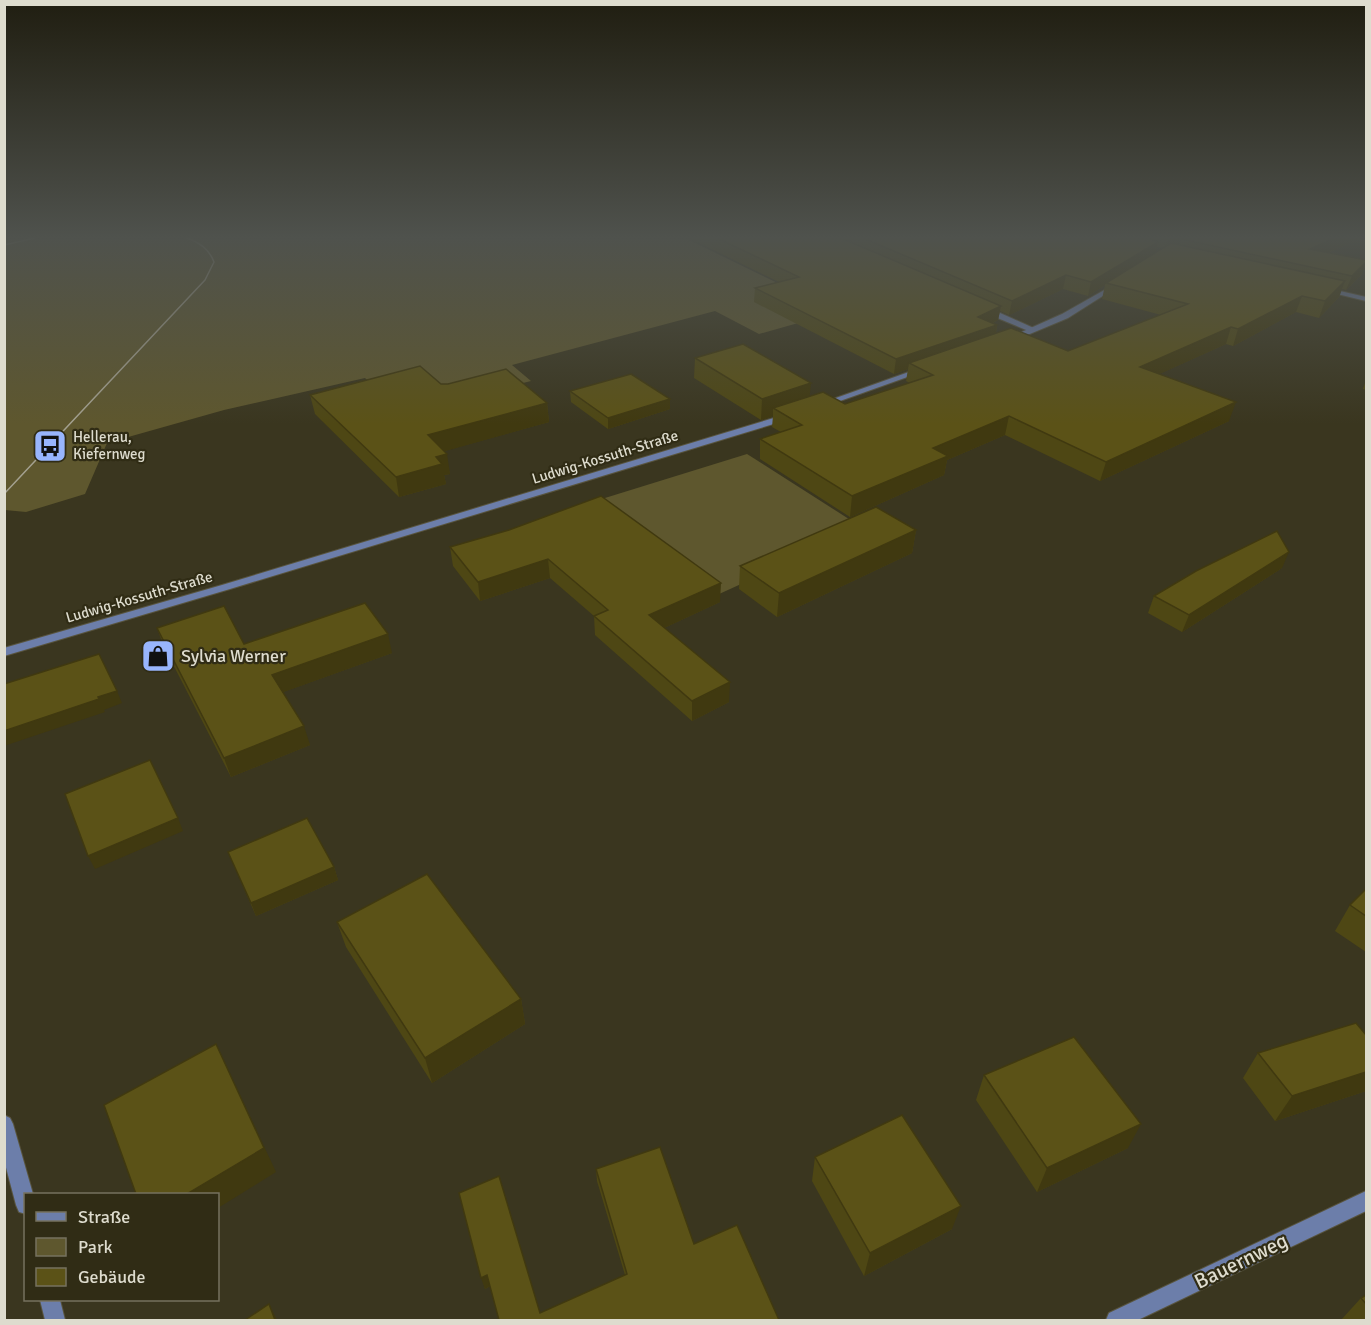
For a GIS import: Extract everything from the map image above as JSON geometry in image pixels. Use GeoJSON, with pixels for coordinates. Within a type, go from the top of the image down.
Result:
{"type":"FeatureCollection","features":[{"type":"Feature","properties":{"kind":"street"},"geometry":{"type":"LineString","coordinates":[[998,344],[1065,316],[1091,300]]}},
{"type":"Feature","properties":{"kind":"street"},"geometry":{"type":"LineString","coordinates":[[978,306],[1034,330]]}},
{"type":"Feature","properties":{"kind":"street"},"geometry":{"type":"LineString","coordinates":[[816,406],[935,366]]}},
{"type":"Feature","properties":{"kind":"street","name":"Ludwig-Kossuth-Straße"},"geometry":{"type":"LineString","coordinates":[[4,652],[226,587],[794,414]]}},
{"type":"Feature","properties":{"kind":"street"},"geometry":{"type":"LineString","coordinates":[[4,1124],[24,1198]]}},
{"type":"Feature","properties":{"kind":"street","name":"Bauernweg"},"geometry":{"type":"LineString","coordinates":[[1116,1320],[1366,1201]]}},
{"type":"Feature","properties":{"kind":"street"},"geometry":{"type":"LineString","coordinates":[[50,1301],[55,1320]]}},
{"type":"Feature","properties":{"kind":"green space"},"geometry":{"type":"Polygon","coordinates":[[[4,300],[812,300],[837,312],[759,334],[715,311],[512,365],[531,381],[404,413],[365,378],[224,410],[107,443],[85,494],[26,512],[5,510],[4,300]]]}},
{"type":"Feature","properties":{"kind":"green space"},"geometry":{"type":"Polygon","coordinates":[[[747,454],[863,528],[717,595],[592,502],[747,454]]]}},
{"type":"Feature","properties":{"kind":"building"},"geometry":{"type":"Polygon","coordinates":[[[778,300],[986,300],[1001,306],[978,317],[997,325],[896,359],[778,300]]]}},
{"type":"Feature","properties":{"kind":"building"},"geometry":{"type":"Polygon","coordinates":[[[1172,300],[1295,300],[1238,329],[1231,327],[1140,367],[1236,402],[1106,462],[1009,416],[933,448],[948,456],[852,496],[760,439],[802,425],[773,408],[823,392],[845,404],[933,375],[909,363],[1011,328],[1068,351],[1188,304],[1172,300]]]}},
{"type":"Feature","properties":{"kind":"building"},"geometry":{"type":"Polygon","coordinates":[[[743,344],[811,383],[762,399],[695,358],[743,344]]]}},
{"type":"Feature","properties":{"kind":"building"},"geometry":{"type":"Polygon","coordinates":[[[420,366],[441,384],[506,369],[547,403],[428,435],[447,454],[436,457],[442,464],[396,477],[310,395],[420,366]]]}},
{"type":"Feature","properties":{"kind":"building"},"geometry":{"type":"Polygon","coordinates":[[[631,374],[670,399],[608,418],[570,391],[631,374]]]}},
{"type":"Feature","properties":{"kind":"building"},"geometry":{"type":"Polygon","coordinates":[[[601,496],[721,583],[649,615],[730,682],[692,701],[594,616],[608,610],[548,559],[478,582],[450,547],[509,530],[601,496]]]}},
{"type":"Feature","properties":{"kind":"building"},"geometry":{"type":"Polygon","coordinates":[[[876,507],[916,530],[779,593],[740,566],[876,507]]]}},
{"type":"Feature","properties":{"kind":"building"},"geometry":{"type":"Polygon","coordinates":[[[1277,531],[1289,552],[1189,615],[1154,596],[1196,571],[1277,531]]]}},
{"type":"Feature","properties":{"kind":"building"},"geometry":{"type":"Polygon","coordinates":[[[365,603],[388,634],[272,675],[304,726],[224,758],[157,628],[224,606],[244,644],[365,603]]]}},
{"type":"Feature","properties":{"kind":"building"},"geometry":{"type":"Polygon","coordinates":[[[99,654],[117,691],[4,731],[4,684],[99,654]]]}},
{"type":"Feature","properties":{"kind":"building"},"geometry":{"type":"Polygon","coordinates":[[[150,760],[178,818],[88,856],[65,794],[150,760]]]}},
{"type":"Feature","properties":{"kind":"building"},"geometry":{"type":"Polygon","coordinates":[[[307,818],[334,867],[251,903],[228,852],[307,818]]]}},
{"type":"Feature","properties":{"kind":"building"},"geometry":{"type":"Polygon","coordinates":[[[427,874],[521,999],[425,1058],[337,922],[427,874]]]}},
{"type":"Feature","properties":{"kind":"building"},"geometry":{"type":"Polygon","coordinates":[[[1366,889],[1366,916],[1350,905],[1366,889]]]}},
{"type":"Feature","properties":{"kind":"building"},"geometry":{"type":"Polygon","coordinates":[[[1356,1023],[1366,1035],[1366,1072],[1292,1096],[1258,1053],[1356,1023]]]}},
{"type":"Feature","properties":{"kind":"building"},"geometry":{"type":"Polygon","coordinates":[[[1074,1037],[1141,1124],[1047,1168],[984,1075],[1074,1037]]]}},
{"type":"Feature","properties":{"kind":"building"},"geometry":{"type":"Polygon","coordinates":[[[216,1044],[264,1148],[189,1193],[136,1193],[104,1105],[216,1044]]]}},
{"type":"Feature","properties":{"kind":"building"},"geometry":{"type":"Polygon","coordinates":[[[902,1115],[961,1206],[870,1253],[815,1157],[902,1115]]]}},
{"type":"Feature","properties":{"kind":"building"},"geometry":{"type":"Polygon","coordinates":[[[660,1147],[694,1244],[737,1225],[779,1320],[499,1320],[487,1275],[481,1278],[459,1193],[499,1176],[540,1313],[627,1274],[596,1169],[660,1147]]]}},
{"type":"Feature","properties":{"kind":"building"},"geometry":{"type":"Polygon","coordinates":[[[269,1304],[275,1320],[245,1320],[269,1304]]]}},
{"type":"Feature","properties":{"kind":"tram line"},"geometry":{"type":"LineString","coordinates":[[4,494],[186,300]]}},
{"type":"Feature","properties":{"kind":"place","name":"Hellerau, Kiefernweg"},"geometry":{"type":"Point","coordinates":[50,446]}},
{"type":"Feature","properties":{"kind":"place","name":"Sylvia Werner"},"geometry":{"type":"Point","coordinates":[158,656]}}]}
